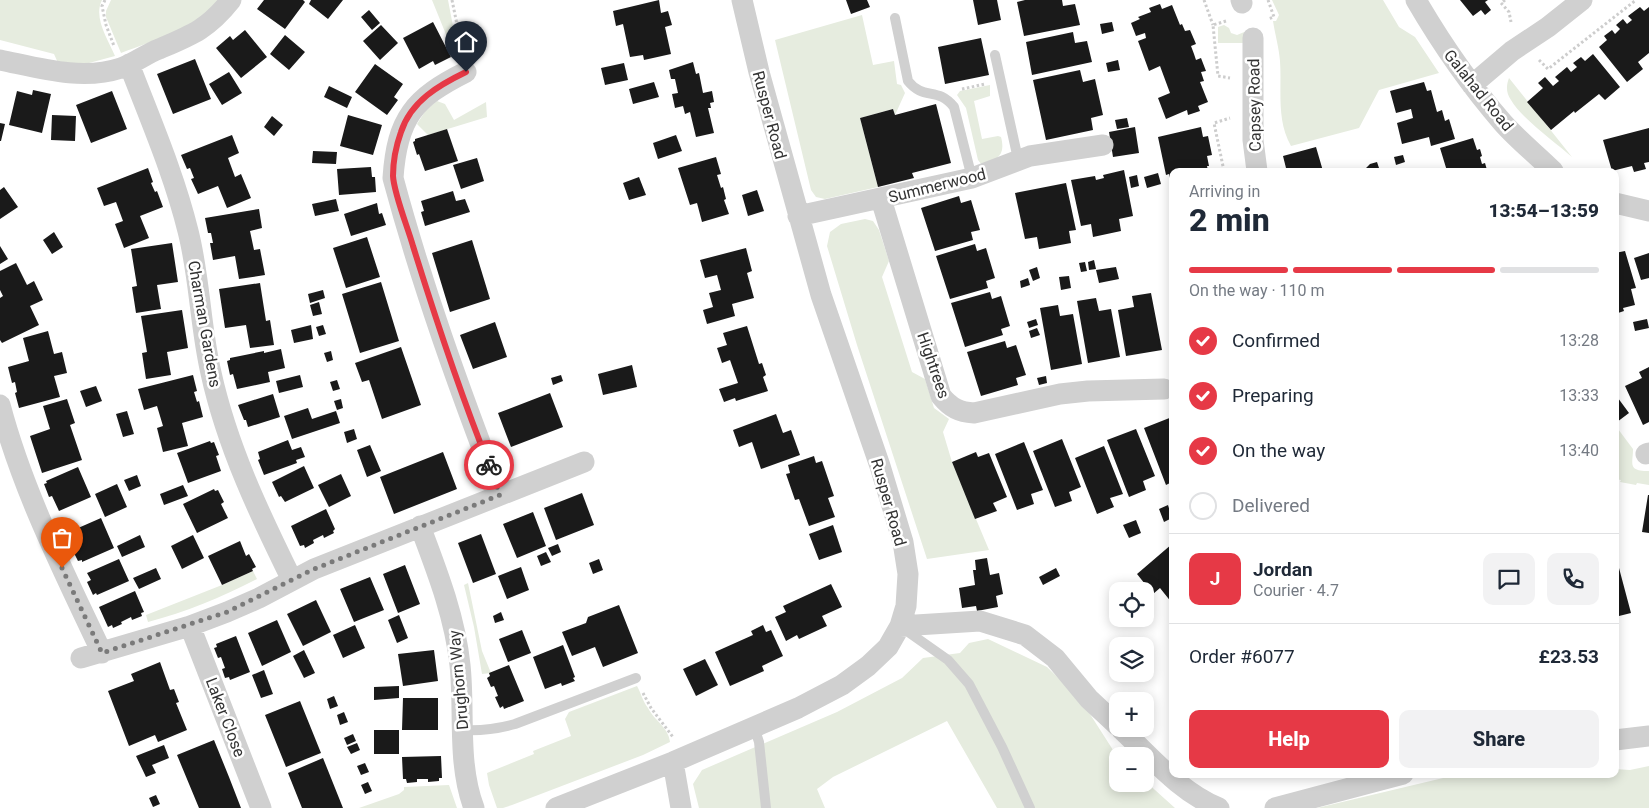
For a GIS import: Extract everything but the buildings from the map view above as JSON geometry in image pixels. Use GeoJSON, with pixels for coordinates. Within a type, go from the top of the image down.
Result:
{"type":"FeatureCollection","features":[{"type":"Feature","properties":{"kind":"street"},"geometry":{"type":"LineString","coordinates":[[0,60],[66,73],[96,73],[125,66],[193,35],[218,17],[231,0]]}},
{"type":"Feature","properties":{"kind":"street","name":"Rusper Road"},"geometry":{"type":"LineString","coordinates":[[556,808],[673,762],[798,708],[842,685],[868,666],[888,647],[900,626],[906,606],[908,574],[903,542],[880,466],[821,295],[759,72],[742,0]]}},
{"type":"Feature","properties":{"kind":"street","name":"Galahad Road"},"geometry":{"type":"LineString","coordinates":[[1416,0],[1448,52],[1472,85],[1504,124],[1550,168]]}},
{"type":"Feature","properties":{"kind":"street"},"geometry":{"type":"LineString","coordinates":[[1472,85],[1512,51],[1548,27],[1582,0]]}},
{"type":"Feature","properties":{"kind":"street","name":"Capsey Road"},"geometry":{"type":"LineString","coordinates":[[1253,38],[1253,140],[1257,168]]}},
{"type":"Feature","properties":{"kind":"street","name":"Charman Gardens"},"geometry":{"type":"LineString","coordinates":[[125,66],[178,194],[189,234],[210,372],[222,415],[239,466],[255,504],[292,580]]}},
{"type":"Feature","properties":{"kind":"street"},"geometry":{"type":"LineString","coordinates":[[466,72],[433,90],[408,116],[401,130],[393,178],[437,324],[500,495]]}},
{"type":"Feature","properties":{"kind":"street","name":"Summerwood"},"geometry":{"type":"LineString","coordinates":[[798,216],[972,178],[1030,156],[1104,145]]}},
{"type":"Feature","properties":{"kind":"street","name":"Hightrees"},"geometry":{"type":"LineString","coordinates":[[881,199],[942,396],[949,406],[962,412],[974,413],[1060,394],[1088,391],[1164,389]]}},
{"type":"Feature","properties":{"kind":"street"},"geometry":{"type":"LineString","coordinates":[[1619,204],[1649,211]]}},
{"type":"Feature","properties":{"kind":"street"},"geometry":{"type":"LineString","coordinates":[[0,405],[24,481],[46,534],[102,653]]}},
{"type":"Feature","properties":{"kind":"street"},"geometry":{"type":"LineString","coordinates":[[81,658],[190,626],[227,612],[259,598],[314,569],[584,462]]}},
{"type":"Feature","properties":{"kind":"street","name":"Drughorn Way"},"geometry":{"type":"LineString","coordinates":[[420,526],[446,598],[454,631],[462,695],[464,766],[467,786],[474,808]]}},
{"type":"Feature","properties":{"kind":"street"},"geometry":{"type":"LineString","coordinates":[[900,626],[980,622],[1024,635],[1055,658],[1089,699],[1109,718]]}},
{"type":"Feature","properties":{"kind":"street","name":"Laker Close"},"geometry":{"type":"LineString","coordinates":[[190,626],[261,808]]}},
{"type":"Feature","properties":{"kind":"street"},"geometry":{"type":"LineString","coordinates":[[1619,740],[1649,736]]}},
{"type":"Feature","properties":{"kind":"street"},"geometry":{"type":"LineString","coordinates":[[1130,737],[1169,774]]}},
{"type":"Feature","properties":{"kind":"street"},"geometry":{"type":"LineString","coordinates":[[673,762],[681,808]]}},
{"type":"Feature","properties":{"kind":"street"},"geometry":{"type":"LineString","coordinates":[[1173,778],[1202,801],[1219,808]]}},
{"type":"Feature","properties":{"kind":"street"},"geometry":{"type":"LineString","coordinates":[[1275,808],[1388,778]]}},
{"type":"Feature","properties":{"kind":"lane"},"geometry":{"type":"LineString","coordinates":[[895,18],[908,81],[921,93],[941,95],[954,108],[972,178]]}},
{"type":"Feature","properties":{"kind":"lane"},"geometry":{"type":"LineString","coordinates":[[995,55],[1018,159]]}},
{"type":"Feature","properties":{"kind":"lane"},"geometry":{"type":"LineString","coordinates":[[900,626],[948,660],[969,684],[1002,747],[1030,808]]}},
{"type":"Feature","properties":{"kind":"lane"},"geometry":{"type":"LineString","coordinates":[[463,730],[496,730],[636,678]]}},
{"type":"Feature","properties":{"kind":"lane"},"geometry":{"type":"LineString","coordinates":[[754,727],[759,742],[766,808]]}},
{"type":"Feature","properties":{"kind":"path"},"geometry":{"type":"LineString","coordinates":[[105,0],[102,6],[106,24],[125,66]]}},
{"type":"Feature","properties":{"kind":"path"},"geometry":{"type":"LineString","coordinates":[[452,0],[466,72]]}},
{"type":"Feature","properties":{"kind":"path"},"geometry":{"type":"LineString","coordinates":[[1204,0],[1213,25]]}},
{"type":"Feature","properties":{"kind":"path"},"geometry":{"type":"LineString","coordinates":[[636,678],[651,708],[673,735],[676,748],[673,762]]}},
{"type":"Feature","properties":{"kind":"shaded area"},"geometry":{"type":"Polygon","coordinates":[[[0,0],[102,0],[99,14],[100,21],[115,56],[89,63],[58,63],[54,54],[0,40],[0,0]]]}},
{"type":"Feature","properties":{"kind":"shaded area"},"geometry":{"type":"Polygon","coordinates":[[[111,0],[220,0],[199,19],[187,26],[121,53],[106,17],[106,11],[111,0]]]}},
{"type":"Feature","properties":{"kind":"shaded area"},"geometry":{"type":"Polygon","coordinates":[[[432,0],[448,0],[457,47],[458,64],[432,0]]]}},
{"type":"Feature","properties":{"kind":"shaded area"},"geometry":{"type":"Polygon","coordinates":[[[1272,0],[1383,0],[1399,27],[1415,37],[1439,73],[1379,90],[1359,128],[1291,146],[1286,136],[1281,115],[1280,61],[1273,21],[1276,21],[1279,15],[1272,0]]]}},
{"type":"Feature","properties":{"kind":"shaded area"},"geometry":{"type":"Polygon","coordinates":[[[862,15],[873,65],[894,61],[897,84],[901,85],[905,93],[895,115],[893,109],[860,118],[878,187],[825,199],[816,197],[811,190],[775,40],[862,15]]]}},
{"type":"Feature","properties":{"kind":"shaded area"},"geometry":{"type":"Polygon","coordinates":[[[1224,25],[1229,28],[1231,33],[1237,35],[1249,30],[1252,43],[1218,43],[1218,27],[1224,25]]]}},
{"type":"Feature","properties":{"kind":"shaded area"},"geometry":{"type":"Polygon","coordinates":[[[1509,78],[1572,157],[1522,115],[1507,92],[1509,78]]]}},
{"type":"Feature","properties":{"kind":"shaded area"},"geometry":{"type":"Polygon","coordinates":[[[990,85],[990,96],[974,101],[982,139],[1001,137],[1002,149],[996,159],[982,165],[978,160],[966,108],[957,95],[960,91],[990,85]]]}},
{"type":"Feature","properties":{"kind":"shaded area"},"geometry":{"type":"Polygon","coordinates":[[[437,101],[445,104],[454,120],[486,102],[487,117],[428,135],[417,124],[426,110],[437,101]]]}},
{"type":"Feature","properties":{"kind":"shaded area"},"geometry":{"type":"Polygon","coordinates":[[[865,219],[873,221],[879,230],[889,261],[882,277],[912,372],[925,379],[934,408],[949,419],[943,432],[952,462],[989,550],[927,559],[857,345],[827,246],[830,232],[841,224],[865,219]]]}},
{"type":"Feature","properties":{"kind":"shaded area"},"geometry":{"type":"Polygon","coordinates":[[[1619,430],[1633,449],[1632,463],[1634,468],[1649,471],[1649,485],[1637,483],[1636,485],[1620,482],[1621,480],[1619,480],[1619,430]]]}},
{"type":"Feature","properties":{"kind":"shaded area"},"geometry":{"type":"Polygon","coordinates":[[[253,571],[257,579],[244,586],[190,609],[148,622],[146,615],[253,571]]]}},
{"type":"Feature","properties":{"kind":"shaded area"},"geometry":{"type":"Polygon","coordinates":[[[468,583],[482,651],[491,673],[482,674],[464,585],[468,583]]]}},
{"type":"Feature","properties":{"kind":"shaded area"},"geometry":{"type":"Polygon","coordinates":[[[988,639],[1047,667],[1081,700],[1111,747],[1109,747],[1109,792],[1154,792],[1154,789],[1175,808],[997,808],[947,721],[833,777],[817,789],[825,808],[699,808],[693,784],[702,770],[837,712],[902,678],[923,658],[960,653],[969,643],[988,639]]]}},
{"type":"Feature","properties":{"kind":"shaded area"},"geometry":{"type":"Polygon","coordinates":[[[637,686],[646,706],[667,732],[670,742],[643,755],[512,805],[497,808],[487,773],[534,754],[533,751],[571,736],[565,719],[569,712],[637,686]]]}},
{"type":"Feature","properties":{"kind":"shaded area"},"geometry":{"type":"Polygon","coordinates":[[[1649,766],[1649,808],[1317,808],[1443,778],[1619,778],[1619,769],[1630,770],[1649,766]]]}},
{"type":"Feature","properties":{"kind":"shaded area"},"geometry":{"type":"Polygon","coordinates":[[[449,785],[457,808],[359,808],[399,794],[404,790],[404,787],[449,785]]]}},
{"type":"Feature","properties":{"kind":"way so far"},"geometry":{"type":"LineString","coordinates":[[62,568],[102,653],[190,626],[227,612],[259,598],[314,569],[500,495],[489,465]]}},
{"type":"Feature","properties":{"kind":"route"},"geometry":{"type":"LineString","coordinates":[[466,72],[433,90],[408,116],[401,130],[393,178],[437,324],[489,465]]}}]}
